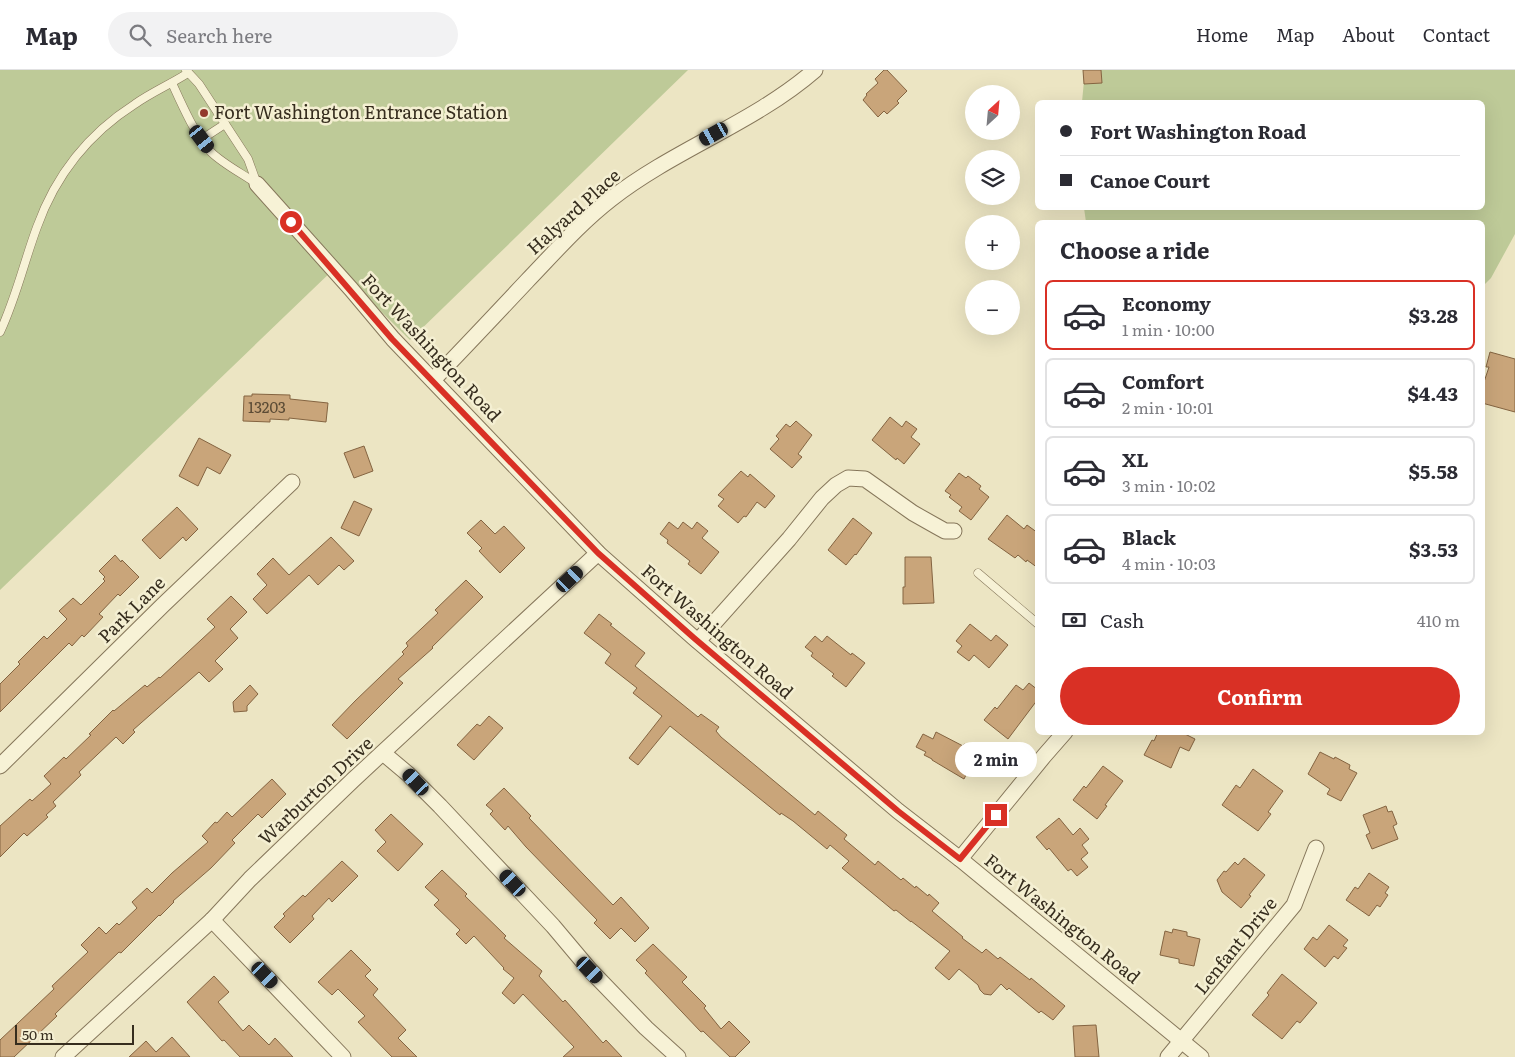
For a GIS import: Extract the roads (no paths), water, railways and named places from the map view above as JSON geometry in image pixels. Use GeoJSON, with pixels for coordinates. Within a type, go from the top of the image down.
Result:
{"type":"FeatureCollection","features":[{"type":"Feature","properties":{"kind":"street","name":"Halyard Place"},"geometry":{"type":"LineString","coordinates":[[433,380],[564,242],[610,200],[671,159],[751,116],[786,94],[815,70]]}},
{"type":"Feature","properties":{"kind":"street","name":"Fort Washington Road"},"geometry":{"type":"LineString","coordinates":[[257,184],[351,289],[392,339],[598,553],[698,641],[898,811],[960,859],[1200,1057]]}},
{"type":"Feature","properties":{"kind":"street"},"geometry":{"type":"LineString","coordinates":[[698,641],[789,540],[822,498],[836,484],[848,478],[865,479],[913,513],[945,531],[954,530]]}},
{"type":"Feature","properties":{"kind":"street","name":"Park Lane"},"geometry":{"type":"LineString","coordinates":[[0,766],[163,605],[292,482]]}},
{"type":"Feature","properties":{"kind":"street","name":"Warburton Drive"},"geometry":{"type":"LineString","coordinates":[[63,1057],[212,920],[290,840],[598,553]]}},
{"type":"Feature","properties":{"kind":"street"},"geometry":{"type":"LineString","coordinates":[[960,859],[1062,735]]}},
{"type":"Feature","properties":{"kind":"street"},"geometry":{"type":"LineString","coordinates":[[383,753],[408,774],[440,806],[553,926],[590,970],[646,1028],[678,1057]]}},
{"type":"Feature","properties":{"kind":"street","name":"Lenfant Drive"},"geometry":{"type":"LineString","coordinates":[[1168,1057],[1294,905],[1316,848]]}},
{"type":"Feature","properties":{"kind":"street"},"geometry":{"type":"LineString","coordinates":[[212,920],[240,947],[343,1057]]}},
{"type":"Feature","properties":{"kind":"lane"},"geometry":{"type":"LineString","coordinates":[[0,332],[18,288],[37,227],[49,198],[76,154],[114,118],[187,72]]}},
{"type":"Feature","properties":{"kind":"lane","name":"Fort Washington Road"},"geometry":{"type":"LineString","coordinates":[[187,72],[199,84],[248,159],[257,184]]}},
{"type":"Feature","properties":{"kind":"lane","name":"Fort Washington Road"},"geometry":{"type":"LineString","coordinates":[[172,83],[183,107],[212,152],[257,184]]}},
{"type":"Feature","properties":{"kind":"lane"},"geometry":{"type":"LineString","coordinates":[[202,139],[225,124]]}},
{"type":"Feature","properties":{"kind":"lane"},"geometry":{"type":"LineString","coordinates":[[978,573],[1035,621]]}},
{"type":"Feature","properties":{"kind":"place","name":"Fort Washington Entrance Station"},"geometry":{"type":"Point","coordinates":[204,113]}}]}
